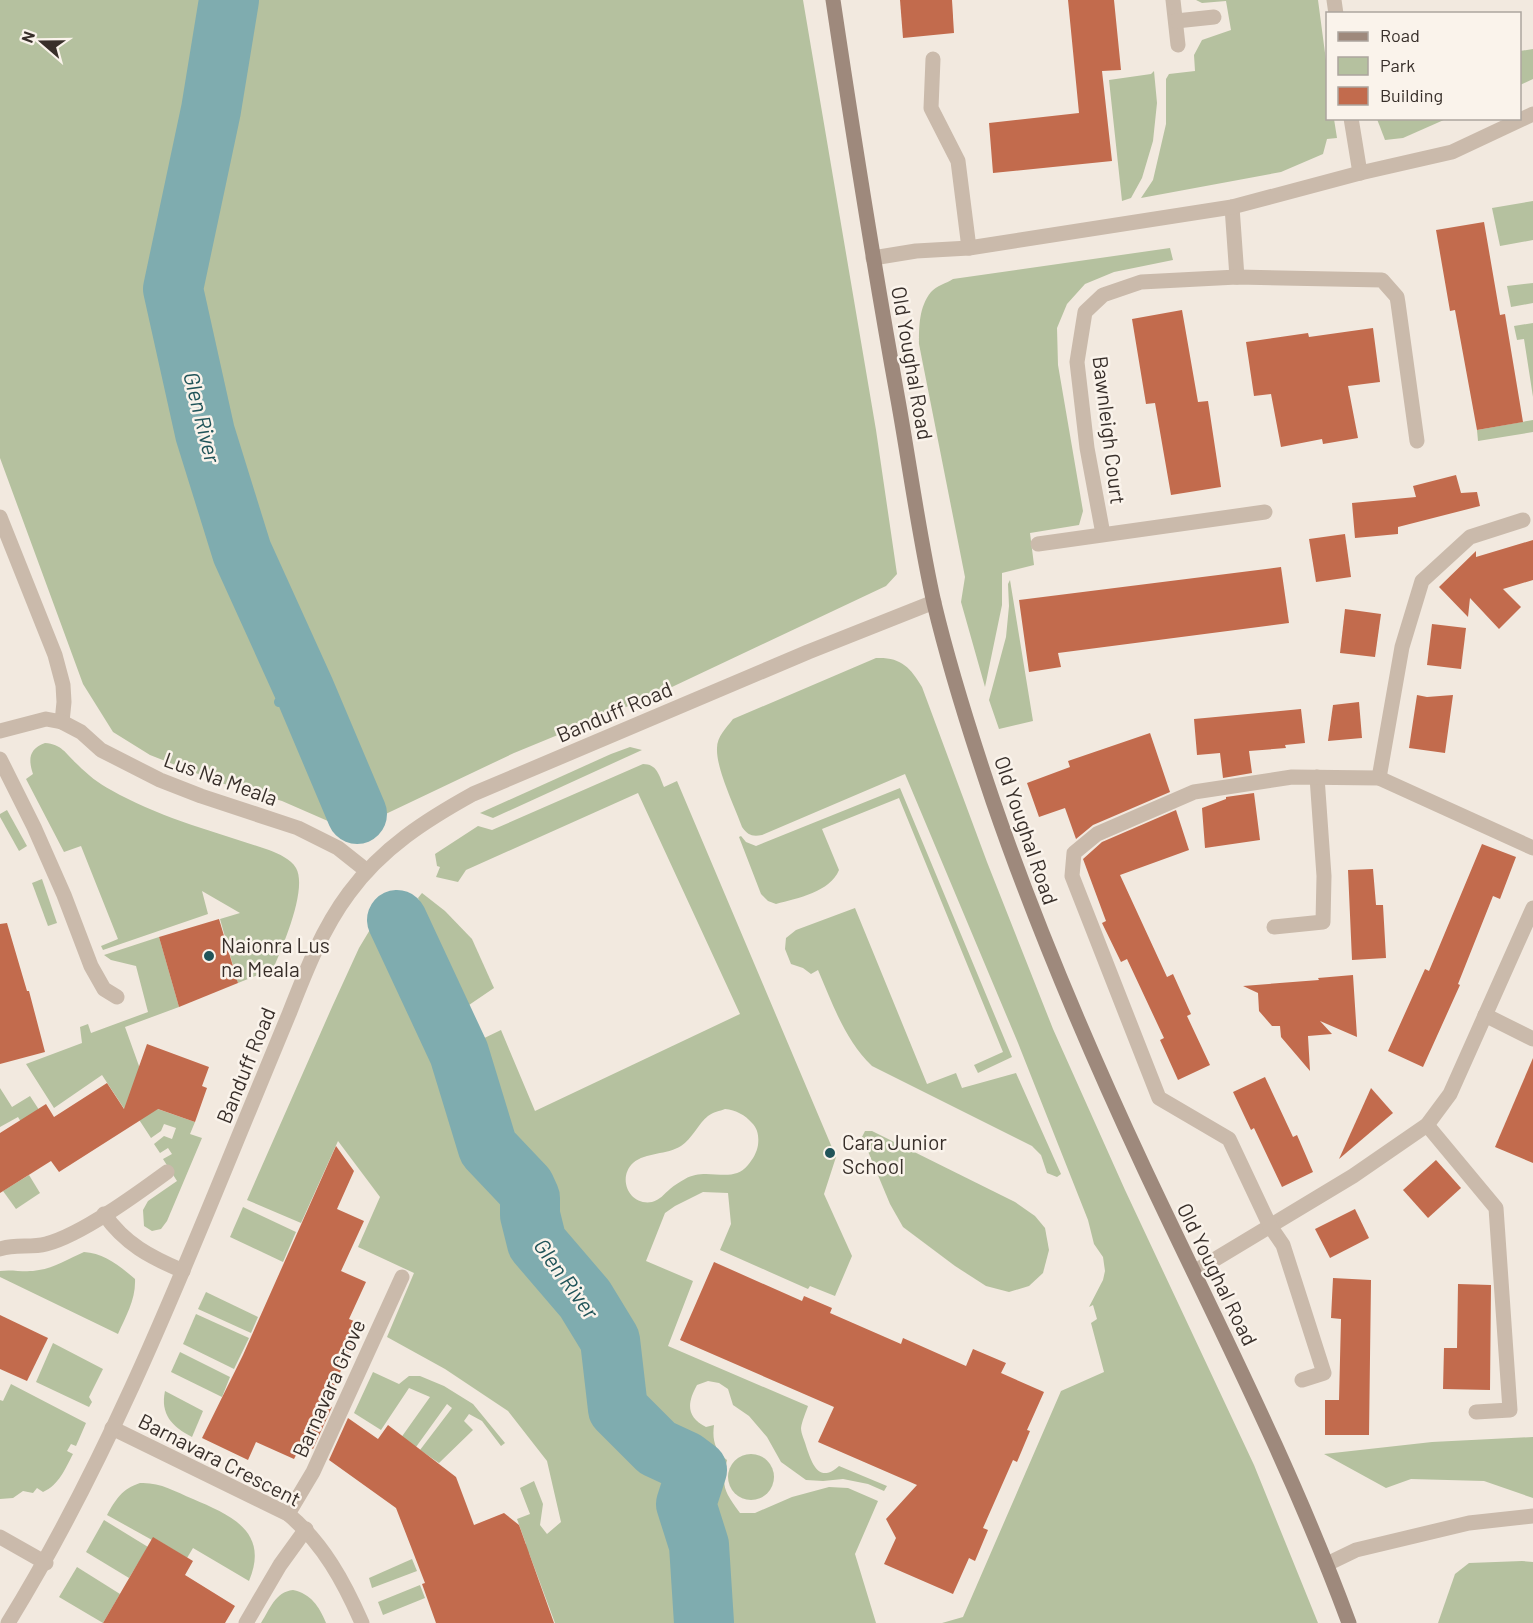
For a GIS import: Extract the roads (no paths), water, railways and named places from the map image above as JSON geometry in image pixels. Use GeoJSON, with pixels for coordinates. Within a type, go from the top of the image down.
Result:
{"type":"FeatureCollection","features":[{"type":"Feature","properties":{"kind":"main road","name":"Old Youghal Road"},"geometry":{"type":"LineString","coordinates":[[833,0],[873,258],[934,602],[949,662],[993,801],[1043,938],[1096,1063],[1294,1486],[1349,1623]]}},
{"type":"Feature","properties":{"kind":"street"},"geometry":{"type":"LineString","coordinates":[[1173,0],[1178,45]]}},
{"type":"Feature","properties":{"kind":"street"},"geometry":{"type":"LineString","coordinates":[[1176,21],[1214,17]]}},
{"type":"Feature","properties":{"kind":"street"},"geometry":{"type":"LineString","coordinates":[[933,59],[931,108],[958,161],[969,248]]}},
{"type":"Feature","properties":{"kind":"street"},"geometry":{"type":"LineString","coordinates":[[1352,120],[1360,173]]}},
{"type":"Feature","properties":{"kind":"street"},"geometry":{"type":"LineString","coordinates":[[873,258],[916,250],[969,248],[1232,207],[1360,173],[1452,152],[1520,120]]}},
{"type":"Feature","properties":{"kind":"street"},"geometry":{"type":"LineString","coordinates":[[1232,207],[1238,277]]}},
{"type":"Feature","properties":{"kind":"street","name":"Bawnleigh Court"},"geometry":{"type":"LineString","coordinates":[[1104,534],[1087,448],[1077,362],[1085,312],[1103,295],[1141,282],[1238,277],[1382,280],[1397,297],[1417,441]]}},
{"type":"Feature","properties":{"kind":"street","name":"Bawnleigh Court"},"geometry":{"type":"LineString","coordinates":[[1038,544],[1265,512]]}},
{"type":"Feature","properties":{"kind":"street"},"geometry":{"type":"LineString","coordinates":[[0,517],[55,656],[63,685],[64,702],[62,722],[46,719],[0,731]]}},
{"type":"Feature","properties":{"kind":"street"},"geometry":{"type":"LineString","coordinates":[[1379,778],[1402,647],[1422,581],[1470,537],[1523,520]]}},
{"type":"Feature","properties":{"kind":"street","name":"Banduff Road"},"geometry":{"type":"LineString","coordinates":[[8,1623],[46,1563],[112,1428],[183,1271],[303,981],[330,922],[367,871],[396,843],[431,817],[473,794],[808,652],[934,602]]}},
{"type":"Feature","properties":{"kind":"street","name":"Lus Na Meala"},"geometry":{"type":"LineString","coordinates":[[62,722],[81,732],[101,750],[160,780],[298,828],[338,848],[367,871]]}},
{"type":"Feature","properties":{"kind":"street"},"geometry":{"type":"LineString","coordinates":[[0,759],[34,827],[64,895],[90,966],[104,989],[117,997]]}},
{"type":"Feature","properties":{"kind":"street"},"geometry":{"type":"LineString","coordinates":[[1302,1380],[1324,1372],[1283,1245],[1269,1226],[1228,1139],[1159,1098],[1072,876],[1074,853],[1097,834],[1194,792],[1292,777],[1379,778],[1533,848]]}},
{"type":"Feature","properties":{"kind":"street"},"geometry":{"type":"LineString","coordinates":[[1274,927],[1323,922],[1324,876],[1317,777]]}},
{"type":"Feature","properties":{"kind":"street"},"geometry":{"type":"LineString","coordinates":[[1194,1272],[1353,1176],[1427,1125],[1450,1094],[1533,908]]}},
{"type":"Feature","properties":{"kind":"street"},"geometry":{"type":"LineString","coordinates":[[1485,1015],[1533,1039]]}},
{"type":"Feature","properties":{"kind":"street"},"geometry":{"type":"LineString","coordinates":[[1427,1125],[1496,1208],[1510,1410],[1476,1412]]}},
{"type":"Feature","properties":{"kind":"street"},"geometry":{"type":"LineString","coordinates":[[0,1249],[9,1246],[45,1244],[66,1236],[167,1172]]}},
{"type":"Feature","properties":{"kind":"street"},"geometry":{"type":"LineString","coordinates":[[104,1214],[114,1228],[136,1248],[183,1271]]}},
{"type":"Feature","properties":{"kind":"street","name":"Barnavara Grove"},"geometry":{"type":"LineString","coordinates":[[288,1514],[314,1472],[402,1277]]}},
{"type":"Feature","properties":{"kind":"street","name":"Barnavara Crescent"},"geometry":{"type":"LineString","coordinates":[[112,1428],[288,1514],[306,1529],[330,1560],[362,1623]]}},
{"type":"Feature","properties":{"kind":"street"},"geometry":{"type":"LineString","coordinates":[[1327,1564],[1356,1550],[1469,1523],[1533,1516]]}},
{"type":"Feature","properties":{"kind":"street"},"geometry":{"type":"LineString","coordinates":[[246,1623],[280,1565],[306,1529]]}},
{"type":"Feature","properties":{"kind":"street"},"geometry":{"type":"LineString","coordinates":[[0,1537],[46,1563]]}},
{"type":"Feature","properties":{"kind":"waterway","name":"Glen River"},"geometry":{"type":"LineString","coordinates":[[229,0],[211,110],[173,289],[205,433],[242,552],[305,691],[357,814]]}},
{"type":"Feature","properties":{"kind":"waterway"},"geometry":{"type":"LineString","coordinates":[[279,702],[305,691]]}},
{"type":"Feature","properties":{"kind":"waterway","name":"Glen River"},"geometry":{"type":"LineString","coordinates":[[397,920],[459,1053],[488,1148],[525,1187],[530,1198],[530,1215],[537,1243],[585,1299],[610,1340],[618,1409],[657,1448],[685,1461],[697,1470],[686,1504],[699,1545],[704,1623]]}},
{"type":"Feature","properties":{"kind":"place","name":"Naionra Lus na Meala"},"geometry":{"type":"Point","coordinates":[209,956]}},
{"type":"Feature","properties":{"kind":"place","name":"Cara Junior School"},"geometry":{"type":"Point","coordinates":[830,1153]}}]}
